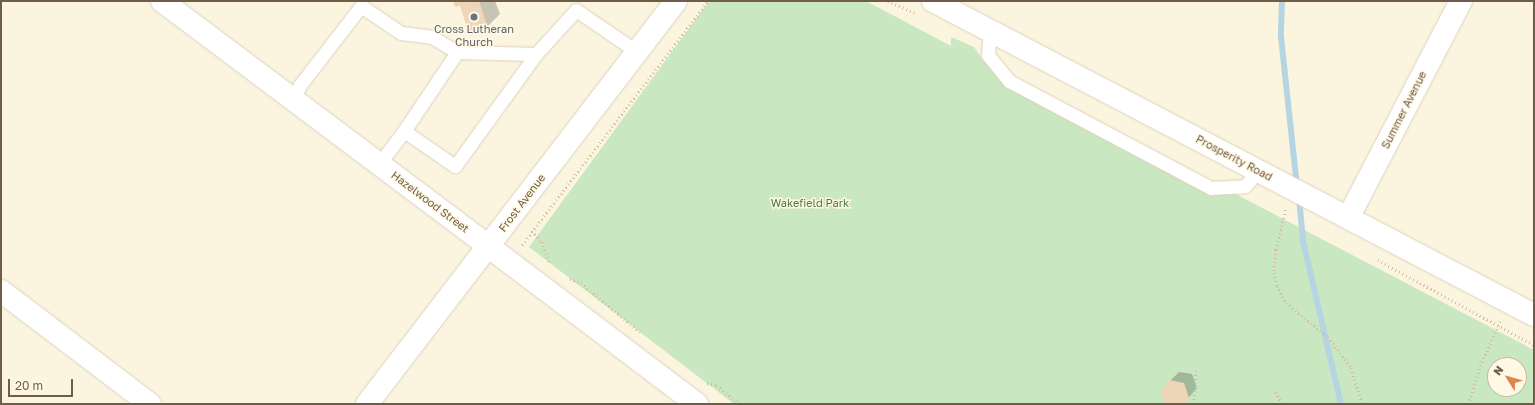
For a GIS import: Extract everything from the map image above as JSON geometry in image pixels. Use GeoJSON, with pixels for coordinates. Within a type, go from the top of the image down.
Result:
{"type":"FeatureCollection","features":[{"type":"Feature","properties":{"kind":"street","name":"Hazelwood Street"},"geometry":{"type":"LineString","coordinates":[[162,1],[698,404]]}},
{"type":"Feature","properties":{"kind":"street","name":"Frost Avenue"},"geometry":{"type":"LineString","coordinates":[[367,404],[676,1]]}},
{"type":"Feature","properties":{"kind":"street","name":"Prosperity Road"},"geometry":{"type":"LineString","coordinates":[[933,1],[1534,315]]}},
{"type":"Feature","properties":{"kind":"street","name":"Summer Avenue"},"geometry":{"type":"LineString","coordinates":[[1348,218],[1461,1]]}},
{"type":"Feature","properties":{"kind":"street"},"geometry":{"type":"LineString","coordinates":[[1,291],[150,404]]}},
{"type":"Feature","properties":{"kind":"lane"},"geometry":{"type":"LineString","coordinates":[[293,100],[300,84],[361,6],[401,33],[432,38],[457,52],[536,54]]}},
{"type":"Feature","properties":{"kind":"lane"},"geometry":{"type":"LineString","coordinates":[[404,131],[455,166],[536,54],[576,10],[637,52]]}},
{"type":"Feature","properties":{"kind":"lane"},"geometry":{"type":"LineString","coordinates":[[990,31],[988,55],[1009,81],[1211,188],[1227,190],[1245,186],[1258,171]]}},
{"type":"Feature","properties":{"kind":"lane"},"geometry":{"type":"LineString","coordinates":[[379,164],[404,131],[457,52]]}},
{"type":"Feature","properties":{"kind":"path"},"geometry":{"type":"LineString","coordinates":[[507,261],[533,232],[708,1]]}},
{"type":"Feature","properties":{"kind":"path"},"geometry":{"type":"LineString","coordinates":[[1293,189],[1276,250],[1274,273],[1277,286],[1286,302],[1328,337],[1351,368],[1363,404]]}},
{"type":"Feature","properties":{"kind":"path"},"geometry":{"type":"LineString","coordinates":[[512,215],[533,232],[542,242],[551,267]]}},
{"type":"Feature","properties":{"kind":"path"},"geometry":{"type":"LineString","coordinates":[[1372,257],[1534,346]]}},
{"type":"Feature","properties":{"kind":"path"},"geometry":{"type":"LineString","coordinates":[[568,278],[581,283],[636,325],[644,336]]}},
{"type":"Feature","properties":{"kind":"path"},"geometry":{"type":"LineString","coordinates":[[1468,404],[1497,327],[1509,302]]}},
{"type":"Feature","properties":{"kind":"path"},"geometry":{"type":"LineString","coordinates":[[1193,404],[1196,371]]}},
{"type":"Feature","properties":{"kind":"path"},"geometry":{"type":"LineString","coordinates":[[703,383],[716,385],[740,404]]}},
{"type":"Feature","properties":{"kind":"path"},"geometry":{"type":"LineString","coordinates":[[1276,392],[1282,404]]}},
{"type":"Feature","properties":{"kind":"green space","name":"Wakefield Park"},"geometry":{"type":"Polygon","coordinates":[[[709,1],[866,1],[951,46],[951,37],[974,47],[985,63],[1534,350],[1534,404],[734,404],[529,247],[709,1]]]}},
{"type":"Feature","properties":{"kind":"building","name":"Cross Lutheran Church"},"geometry":{"type":"Polygon","coordinates":[[[453,1],[479,1],[488,28],[469,34],[460,6],[455,7],[453,1]]]}},
{"type":"Feature","properties":{"kind":"building"},"geometry":{"type":"Polygon","coordinates":[[[1169,380],[1184,383],[1189,398],[1184,404],[1164,404],[1161,393],[1169,380]]]}},
{"type":"Feature","properties":{"kind":"waterway"},"geometry":{"type":"LineString","coordinates":[[1282,1],[1281,37],[1297,187]]}},
{"type":"Feature","properties":{"kind":"waterway"},"geometry":{"type":"LineString","coordinates":[[1299,198],[1303,241],[1341,404]]}},
{"type":"Feature","properties":{"kind":"place","name":"Cross Lutheran Church"},"geometry":{"type":"Point","coordinates":[474,17]}}]}
